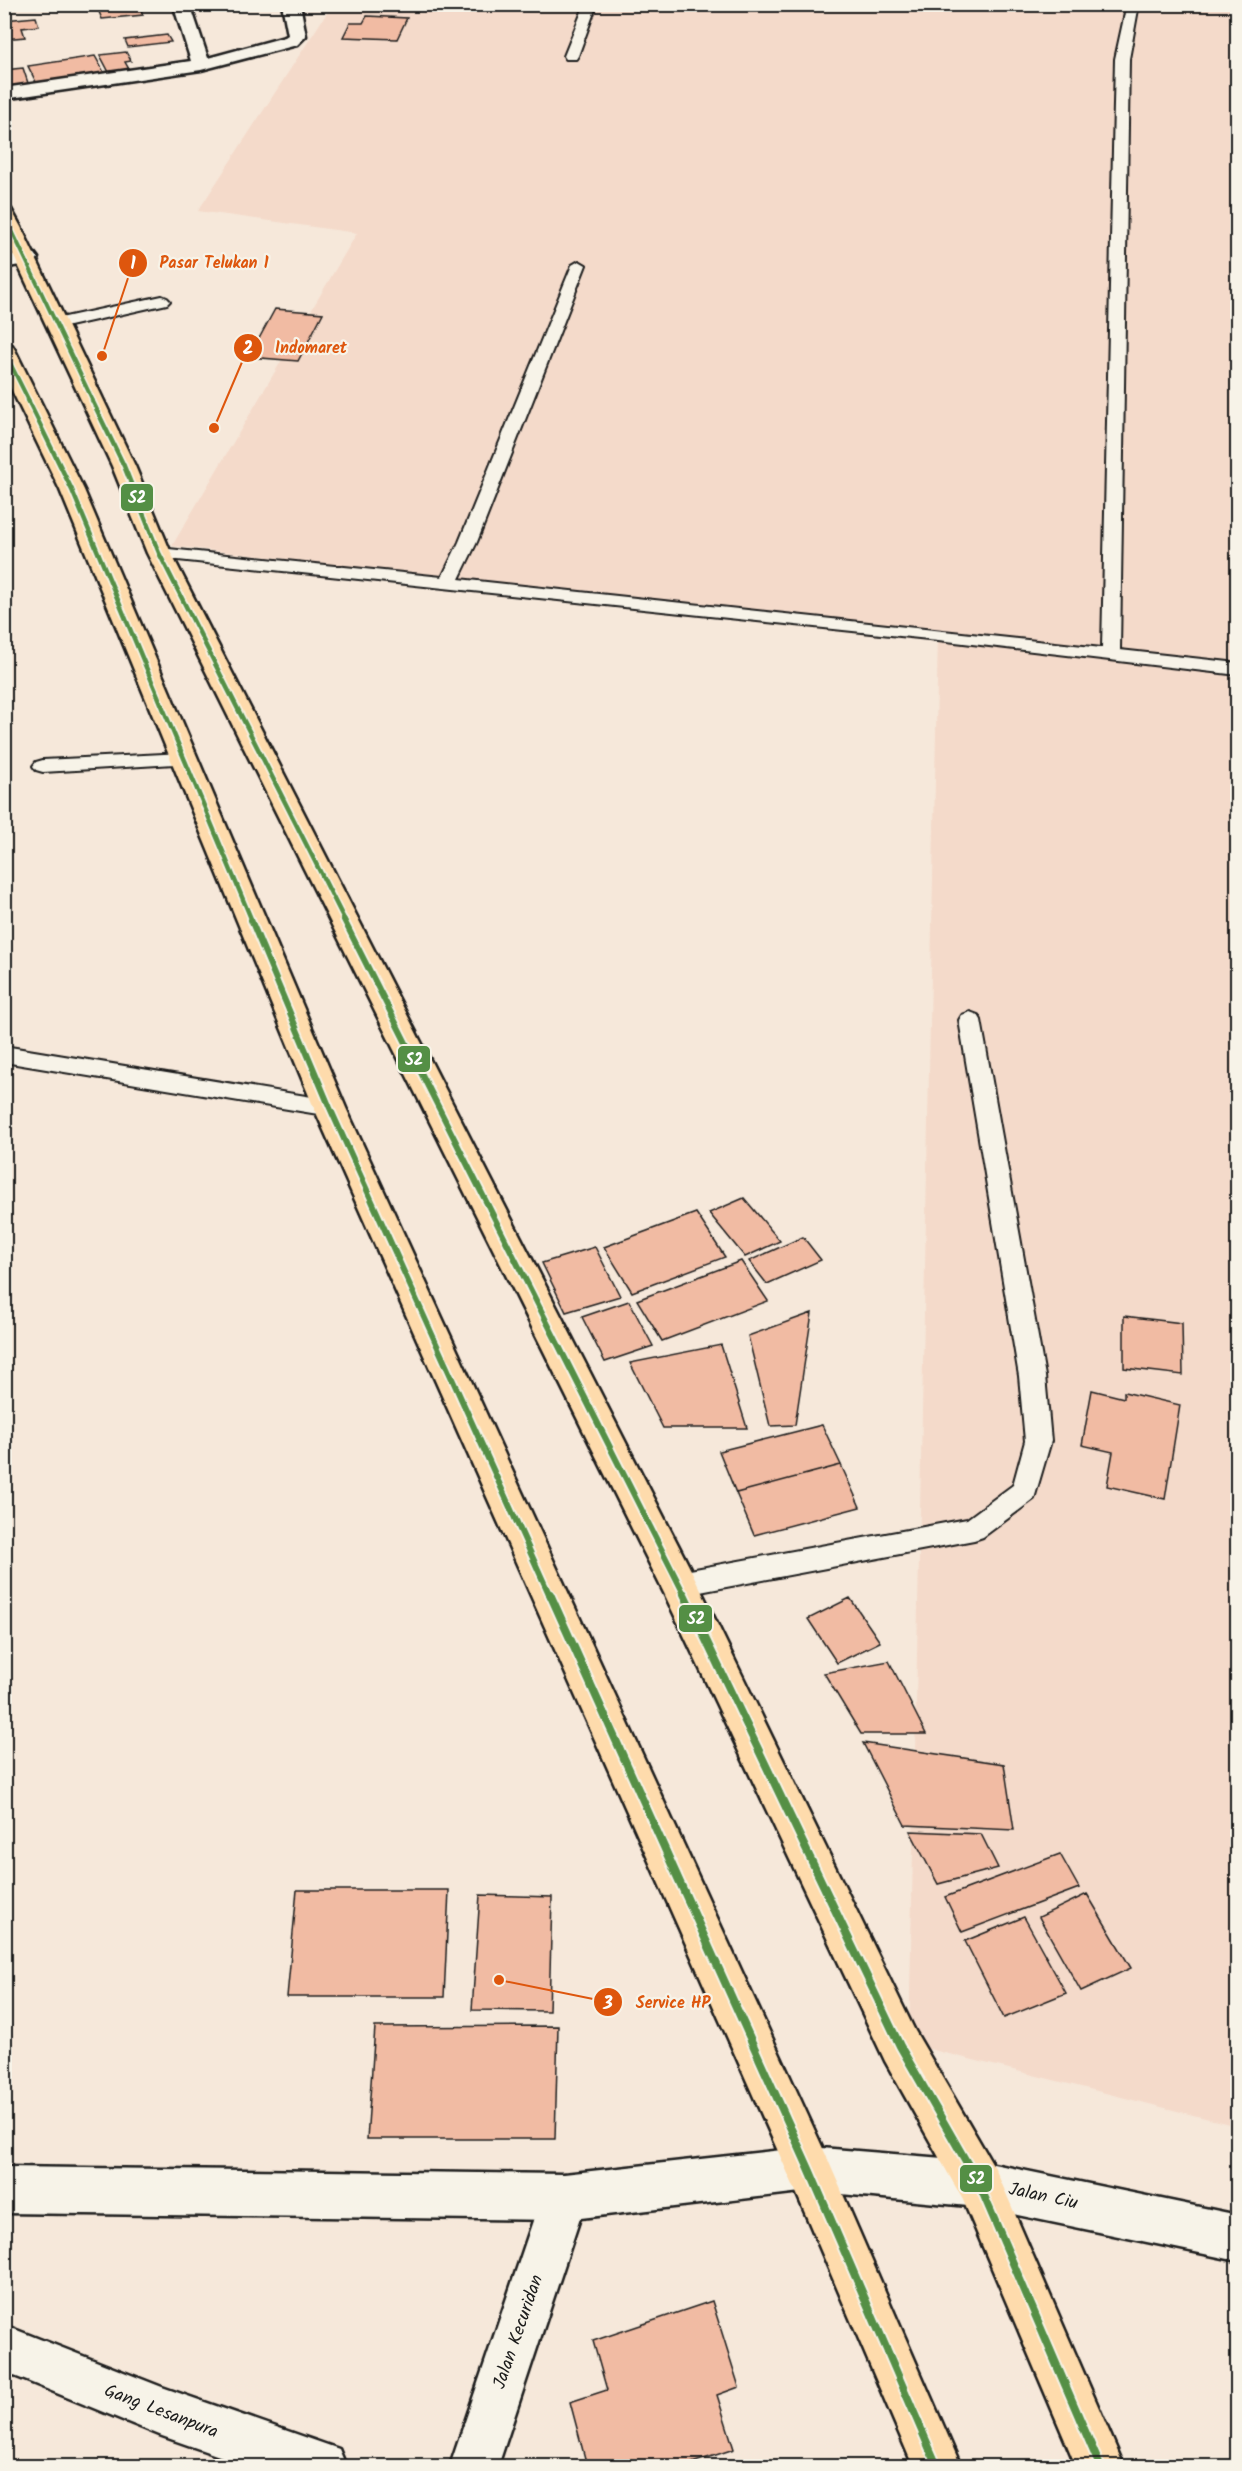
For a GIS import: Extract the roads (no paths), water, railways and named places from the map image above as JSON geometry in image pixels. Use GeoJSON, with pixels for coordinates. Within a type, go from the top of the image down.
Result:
{"type":"FeatureCollection","features":[{"type":"Feature","properties":{"kind":"main road"},"geometry":{"type":"LineString","coordinates":[[4,213],[16,260],[56,324],[115,443],[159,553],[679,1584],[900,2046],[979,2184],[1100,2466]]}},
{"type":"Feature","properties":{"kind":"main road"},"geometry":{"type":"LineString","coordinates":[[4,350],[72,490],[330,1108],[810,2169],[937,2466]]}},
{"type":"Feature","properties":{"kind":"street"},"geometry":{"type":"LineString","coordinates":[[181,4],[201,65]]}},
{"type":"Feature","properties":{"kind":"street"},"geometry":{"type":"LineString","coordinates":[[4,94],[201,65],[291,41],[297,36],[298,29],[291,4]]}},
{"type":"Feature","properties":{"kind":"street","name":"Jalan Ciu"},"geometry":{"type":"LineString","coordinates":[[4,2190],[564,2197],[810,2169],[979,2184],[1238,2238]]}},
{"type":"Feature","properties":{"kind":"street","name":"Jalan Kecuridan"},"geometry":{"type":"LineString","coordinates":[[474,2466],[564,2197]]}},
{"type":"Feature","properties":{"kind":"street","name":"Gang Lesanpura"},"geometry":{"type":"LineString","coordinates":[[4,2348],[95,2387],[232,2439],[322,2466]]}},
{"type":"Feature","properties":{"kind":"lane"},"geometry":{"type":"LineString","coordinates":[[571,57],[591,4]]}},
{"type":"Feature","properties":{"kind":"lane"},"geometry":{"type":"LineString","coordinates":[[1111,654],[1122,59],[1133,4]]}},
{"type":"Feature","properties":{"kind":"lane"},"geometry":{"type":"LineString","coordinates":[[448,583],[468,542],[579,265]]}},
{"type":"Feature","properties":{"kind":"lane"},"geometry":{"type":"LineString","coordinates":[[56,324],[162,301]]}},
{"type":"Feature","properties":{"kind":"lane"},"geometry":{"type":"LineString","coordinates":[[159,553],[1238,669]]}},
{"type":"Feature","properties":{"kind":"lane"},"geometry":{"type":"LineString","coordinates":[[43,766],[184,759]]}},
{"type":"Feature","properties":{"kind":"lane"},"geometry":{"type":"LineString","coordinates":[[679,1584],[974,1529],[1025,1491],[1038,1441],[1032,1376],[970,1020]]}},
{"type":"Feature","properties":{"kind":"lane"},"geometry":{"type":"LineString","coordinates":[[4,1054],[330,1108]]}},
{"type":"Feature","properties":{"kind":"place","name":"Pasar Telukan 1"},"geometry":{"type":"Point","coordinates":[102,356]}},
{"type":"Feature","properties":{"kind":"place","name":"Indomaret"},"geometry":{"type":"Point","coordinates":[214,428]}},
{"type":"Feature","properties":{"kind":"place","name":"Service HP"},"geometry":{"type":"Point","coordinates":[499,1980]}}]}
